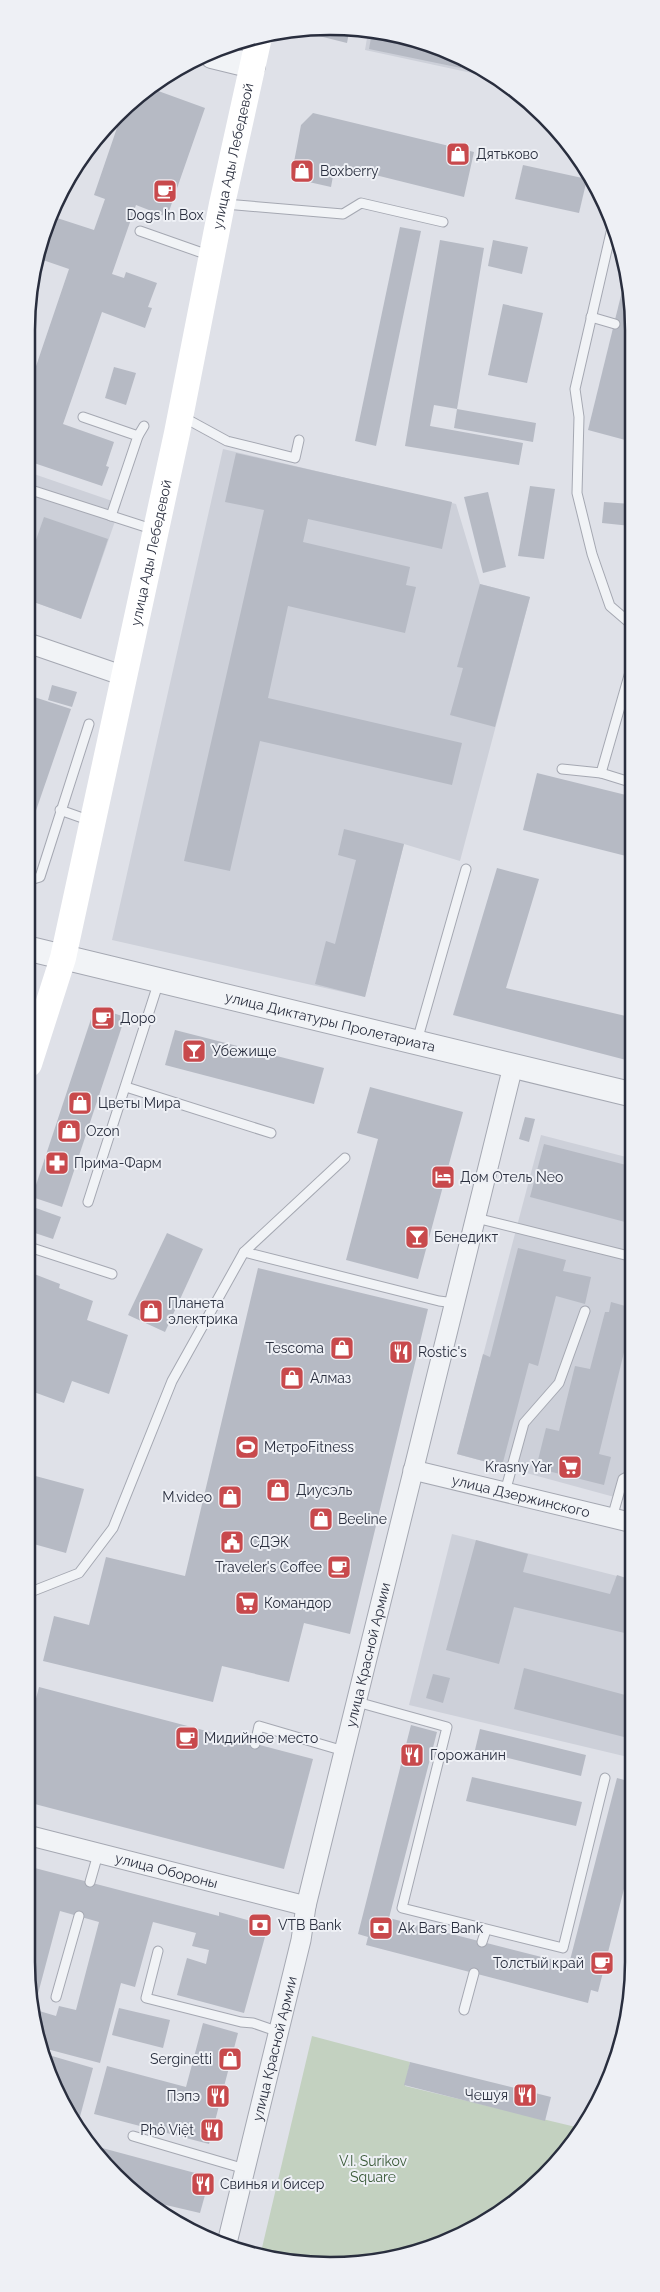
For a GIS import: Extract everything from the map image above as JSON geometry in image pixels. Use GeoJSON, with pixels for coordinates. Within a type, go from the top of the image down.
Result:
{"type":"FeatureCollection","features":[{"type":"Feature","properties":{"kind":"main road","name":"улица Ады Лебедевой"},"geometry":{"type":"LineString","coordinates":[[35,1045],[63,958],[156,530],[222,204],[258,44]]}},
{"type":"Feature","properties":{"kind":"street"},"geometry":{"type":"LineString","coordinates":[[217,57],[253,66]]}},
{"type":"Feature","properties":{"kind":"street"},"geometry":{"type":"LineString","coordinates":[[35,645],[124,676]]}},
{"type":"Feature","properties":{"kind":"street","name":"улица Диктатуры Пролетариата"},"geometry":{"type":"LineString","coordinates":[[35,951],[625,1093]]}},
{"type":"Feature","properties":{"kind":"street","name":"улица Красной Армии"},"geometry":{"type":"LineString","coordinates":[[228,2239],[301,1940],[306,1906],[513,1066]]}},
{"type":"Feature","properties":{"kind":"street","name":"улица Дзержинского"},"geometry":{"type":"LineString","coordinates":[[413,1470],[620,1520]]}},
{"type":"Feature","properties":{"kind":"street","name":"улица Обороны"},"geometry":{"type":"LineString","coordinates":[[35,1837],[306,1906]]}},
{"type":"Feature","properties":{"kind":"lane"},"geometry":{"type":"LineString","coordinates":[[222,204],[257,209],[343,214],[361,203],[444,222]]}},
{"type":"Feature","properties":{"kind":"lane"},"geometry":{"type":"LineString","coordinates":[[140,232],[212,256]]}},
{"type":"Feature","properties":{"kind":"lane"},"geometry":{"type":"LineString","coordinates":[[610,238],[575,389],[579,417],[577,493],[592,554],[610,606],[625,619]]}},
{"type":"Feature","properties":{"kind":"lane"},"geometry":{"type":"LineString","coordinates":[[592,317],[615,324]]}},
{"type":"Feature","properties":{"kind":"lane"},"geometry":{"type":"LineString","coordinates":[[180,416],[204,427],[226,441],[295,458],[299,440]]}},
{"type":"Feature","properties":{"kind":"lane"},"geometry":{"type":"LineString","coordinates":[[83,417],[138,436]]}},
{"type":"Feature","properties":{"kind":"lane"},"geometry":{"type":"LineString","coordinates":[[111,516],[138,436],[144,426]]}},
{"type":"Feature","properties":{"kind":"lane"},"geometry":{"type":"LineString","coordinates":[[35,491],[156,530]]}},
{"type":"Feature","properties":{"kind":"lane"},"geometry":{"type":"LineString","coordinates":[[601,773],[625,689]]}},
{"type":"Feature","properties":{"kind":"lane"},"geometry":{"type":"LineString","coordinates":[[35,878],[40,877],[89,724]]}},
{"type":"Feature","properties":{"kind":"lane"},"geometry":{"type":"LineString","coordinates":[[562,769],[601,773],[625,780]]}},
{"type":"Feature","properties":{"kind":"lane"},"geometry":{"type":"LineString","coordinates":[[60,810],[93,822]]}},
{"type":"Feature","properties":{"kind":"lane"},"geometry":{"type":"LineString","coordinates":[[416,1043],[466,869]]}},
{"type":"Feature","properties":{"kind":"lane"},"geometry":{"type":"LineString","coordinates":[[88,1202],[159,981]]}},
{"type":"Feature","properties":{"kind":"lane"},"geometry":{"type":"LineString","coordinates":[[126,1087],[271,1133]]}},
{"type":"Feature","properties":{"kind":"lane"},"geometry":{"type":"LineString","coordinates":[[35,1590],[79,1574],[113,1528],[172,1381],[244,1252],[345,1158]]}},
{"type":"Feature","properties":{"kind":"lane"},"geometry":{"type":"LineString","coordinates":[[476,1218],[625,1255]]}},
{"type":"Feature","properties":{"kind":"lane"},"geometry":{"type":"LineString","coordinates":[[35,1249],[112,1274]]}},
{"type":"Feature","properties":{"kind":"lane"},"geometry":{"type":"LineString","coordinates":[[244,1252],[439,1301],[455,1303]]}},
{"type":"Feature","properties":{"kind":"lane"},"geometry":{"type":"LineString","coordinates":[[504,1492],[524,1423],[559,1383],[585,1311]]}},
{"type":"Feature","properties":{"kind":"lane"},"geometry":{"type":"LineString","coordinates":[[620,1520],[623,1479],[625,1478]]}},
{"type":"Feature","properties":{"kind":"lane"},"geometry":{"type":"LineString","coordinates":[[357,1702],[447,1727],[402,1908],[563,1948],[605,1778]]}},
{"type":"Feature","properties":{"kind":"lane"},"geometry":{"type":"LineString","coordinates":[[255,1744],[259,1726],[344,1751]]}},
{"type":"Feature","properties":{"kind":"lane"},"geometry":{"type":"LineString","coordinates":[[90,1882],[98,1854]]}},
{"type":"Feature","properties":{"kind":"lane"},"geometry":{"type":"LineString","coordinates":[[56,1997],[79,1916]]}},
{"type":"Feature","properties":{"kind":"lane"},"geometry":{"type":"LineString","coordinates":[[482,1942],[486,1930]]}},
{"type":"Feature","properties":{"kind":"lane"},"geometry":{"type":"LineString","coordinates":[[158,1951],[146,1998],[241,2022],[253,2023],[279,2032]]}},
{"type":"Feature","properties":{"kind":"lane"},"geometry":{"type":"LineString","coordinates":[[464,2010],[474,1973]]}},
{"type":"Feature","properties":{"kind":"lane"},"geometry":{"type":"LineString","coordinates":[[133,2136],[245,2169]]}},
{"type":"Feature","properties":{"kind":"shaded area"},"geometry":{"type":"Polygon","coordinates":[[[367,38],[388,41],[443,57],[476,74],[365,50],[367,38]]]}},
{"type":"Feature","properties":{"kind":"shaded area"},"geometry":{"type":"Polygon","coordinates":[[[223,449],[456,504],[480,584],[530,597],[460,861],[404,844],[365,997],[112,940],[223,449]]]}},
{"type":"Feature","properties":{"kind":"shaded area"},"geometry":{"type":"Polygon","coordinates":[[[35,474],[121,504],[81,619],[35,602],[35,474]]]}},
{"type":"Feature","properties":{"kind":"shaded area"},"geometry":{"type":"Polygon","coordinates":[[[541,1135],[625,1157],[625,1500],[457,1454],[541,1135]]]}},
{"type":"Feature","properties":{"kind":"shaded area"},"geometry":{"type":"Polygon","coordinates":[[[452,1534],[625,1578],[625,1756],[409,1705],[452,1534]]]}},
{"type":"Feature","properties":{"kind":"green space","name":"V.I. Surikov Square"},"geometry":{"type":"Polygon","coordinates":[[[312,2036],[410,2062],[405,2086],[575,2127],[552,2157],[525,2184],[478,2217],[443,2235],[406,2247],[349,2256],[311,2256],[262,2249],[312,2036]]]}},
{"type":"Feature","properties":{"kind":"building"},"geometry":{"type":"Polygon","coordinates":[[[318,36],[348,36],[347,43],[318,36]]]}},
{"type":"Feature","properties":{"kind":"building"},"geometry":{"type":"Polygon","coordinates":[[[371,38],[388,41],[443,57],[461,66],[461,68],[369,49],[371,38]]]}},
{"type":"Feature","properties":{"kind":"building"},"geometry":{"type":"Polygon","coordinates":[[[158,91],[205,108],[167,217],[136,205],[112,274],[124,278],[126,272],[157,283],[148,307],[152,308],[145,328],[102,312],[63,424],[114,442],[106,466],[109,467],[102,486],[35,463],[35,369],[69,269],[44,260],[57,218],[94,230],[105,199],[94,195],[118,124],[150,96],[158,91]]]}},
{"type":"Feature","properties":{"kind":"building"},"geometry":{"type":"Polygon","coordinates":[[[313,113],[474,152],[464,197],[335,165],[331,187],[291,178],[301,125],[313,113]]]}},
{"type":"Feature","properties":{"kind":"building"},"geometry":{"type":"Polygon","coordinates":[[[523,165],[583,178],[586,184],[579,213],[515,199],[523,165]]]}},
{"type":"Feature","properties":{"kind":"building"},"geometry":{"type":"Polygon","coordinates":[[[400,227],[421,231],[376,446],[355,441],[400,227]]]}},
{"type":"Feature","properties":{"kind":"building"},"geometry":{"type":"Polygon","coordinates":[[[440,240],[484,248],[457,409],[434,405],[430,426],[523,443],[519,465],[405,446],[440,240]]]}},
{"type":"Feature","properties":{"kind":"building"},"geometry":{"type":"Polygon","coordinates":[[[493,240],[528,247],[522,274],[488,266],[493,240]]]}},
{"type":"Feature","properties":{"kind":"building"},"geometry":{"type":"Polygon","coordinates":[[[622,291],[625,330],[625,440],[588,430],[622,291]]]}},
{"type":"Feature","properties":{"kind":"building"},"geometry":{"type":"Polygon","coordinates":[[[503,304],[543,313],[527,383],[488,375],[503,304]]]}},
{"type":"Feature","properties":{"kind":"building"},"geometry":{"type":"Polygon","coordinates":[[[114,367],[136,373],[126,405],[105,398],[114,367]]]}},
{"type":"Feature","properties":{"kind":"building"},"geometry":{"type":"Polygon","coordinates":[[[457,409],[536,423],[533,442],[454,428],[457,409]]]}},
{"type":"Feature","properties":{"kind":"building"},"geometry":{"type":"Polygon","coordinates":[[[236,453],[452,502],[442,549],[308,519],[303,542],[410,567],[406,585],[416,587],[405,633],[288,606],[268,698],[462,743],[452,785],[260,741],[230,871],[184,861],[264,510],[225,502],[236,453]]]}},
{"type":"Feature","properties":{"kind":"building"},"geometry":{"type":"Polygon","coordinates":[[[530,486],[555,489],[544,559],[518,556],[530,486]]]}},
{"type":"Feature","properties":{"kind":"building"},"geometry":{"type":"Polygon","coordinates":[[[488,492],[506,567],[483,573],[464,497],[488,492]]]}},
{"type":"Feature","properties":{"kind":"building"},"geometry":{"type":"Polygon","coordinates":[[[604,502],[625,504],[625,525],[602,523],[604,502]]]}},
{"type":"Feature","properties":{"kind":"building"},"geometry":{"type":"Polygon","coordinates":[[[44,517],[108,539],[81,619],[35,602],[35,543],[44,517]]]}},
{"type":"Feature","properties":{"kind":"building"},"geometry":{"type":"Polygon","coordinates":[[[480,584],[530,597],[495,727],[450,715],[463,668],[457,667],[480,584]]]}},
{"type":"Feature","properties":{"kind":"building"},"geometry":{"type":"Polygon","coordinates":[[[52,685],[77,692],[72,707],[48,700],[52,685]]]}},
{"type":"Feature","properties":{"kind":"building"},"geometry":{"type":"Polygon","coordinates":[[[35,697],[71,709],[35,813],[35,697]]]}},
{"type":"Feature","properties":{"kind":"building"},"geometry":{"type":"Polygon","coordinates":[[[537,773],[625,795],[625,856],[523,830],[537,773]]]}},
{"type":"Feature","properties":{"kind":"building"},"geometry":{"type":"Polygon","coordinates":[[[344,829],[404,844],[365,997],[315,984],[326,941],[335,944],[356,860],[338,855],[344,829]]]}},
{"type":"Feature","properties":{"kind":"building"},"geometry":{"type":"Polygon","coordinates":[[[497,868],[539,879],[506,988],[625,1016],[625,1060],[453,1015],[497,868]]]}},
{"type":"Feature","properties":{"kind":"building"},"geometry":{"type":"Polygon","coordinates":[[[95,1007],[125,1017],[62,1207],[35,1198],[35,1188],[95,1007]]]}},
{"type":"Feature","properties":{"kind":"building"},"geometry":{"type":"Polygon","coordinates":[[[175,1030],[324,1068],[314,1104],[165,1065],[175,1030]]]}},
{"type":"Feature","properties":{"kind":"building"},"geometry":{"type":"Polygon","coordinates":[[[370,1087],[463,1112],[418,1279],[346,1260],[378,1139],[357,1133],[370,1087]]]}},
{"type":"Feature","properties":{"kind":"building"},"geometry":{"type":"Polygon","coordinates":[[[525,1117],[535,1119],[529,1142],[519,1139],[525,1117]]]}},
{"type":"Feature","properties":{"kind":"building"},"geometry":{"type":"Polygon","coordinates":[[[544,1144],[625,1165],[625,1222],[530,1197],[544,1144]]]}},
{"type":"Feature","properties":{"kind":"building"},"geometry":{"type":"Polygon","coordinates":[[[35,1208],[61,1217],[53,1239],[35,1233],[35,1208]]]}},
{"type":"Feature","properties":{"kind":"building"},"geometry":{"type":"Polygon","coordinates":[[[167,1233],[203,1249],[165,1332],[128,1315],[167,1233]]]}},
{"type":"Feature","properties":{"kind":"building"},"geometry":{"type":"Polygon","coordinates":[[[518,1248],[566,1260],[563,1271],[591,1277],[585,1304],[556,1296],[538,1366],[529,1363],[502,1466],[457,1454],[483,1354],[490,1357],[518,1248]]]}},
{"type":"Feature","properties":{"kind":"building"},"geometry":{"type":"Polygon","coordinates":[[[258,1268],[428,1309],[350,1634],[304,1623],[289,1682],[222,1666],[213,1702],[43,1661],[54,1616],[89,1625],[106,1557],[185,1576],[258,1268]]]}},
{"type":"Feature","properties":{"kind":"building"},"geometry":{"type":"Polygon","coordinates":[[[35,1274],[60,1284],[59,1288],[93,1301],[87,1320],[128,1335],[109,1394],[72,1381],[64,1403],[35,1392],[35,1274]]]}},
{"type":"Feature","properties":{"kind":"building"},"geometry":{"type":"Polygon","coordinates":[[[611,1302],[625,1306],[625,1348],[599,1454],[611,1457],[604,1485],[536,1468],[546,1428],[559,1431],[575,1366],[590,1369],[605,1312],[609,1312],[611,1302]]]}},
{"type":"Feature","properties":{"kind":"building"},"geometry":{"type":"Polygon","coordinates":[[[35,1476],[84,1489],[66,1553],[35,1544],[35,1476]]]}},
{"type":"Feature","properties":{"kind":"building"},"geometry":{"type":"Polygon","coordinates":[[[476,1540],[528,1554],[523,1572],[610,1594],[617,1575],[625,1578],[625,1633],[514,1607],[499,1664],[446,1650],[476,1540]]]}},
{"type":"Feature","properties":{"kind":"building"},"geometry":{"type":"Polygon","coordinates":[[[524,1668],[625,1695],[625,1737],[514,1709],[524,1668]]]}},
{"type":"Feature","properties":{"kind":"building"},"geometry":{"type":"Polygon","coordinates":[[[433,1674],[450,1678],[443,1703],[426,1698],[433,1674]]]}},
{"type":"Feature","properties":{"kind":"building"},"geometry":{"type":"Polygon","coordinates":[[[39,1687],[313,1759],[284,1869],[35,1804],[35,1702],[39,1687]]]}},
{"type":"Feature","properties":{"kind":"building"},"geometry":{"type":"Polygon","coordinates":[[[411,1725],[437,1732],[389,1918],[569,1964],[617,1778],[625,1780],[625,1885],[598,1992],[591,1990],[588,2003],[366,1945],[368,1937],[358,1934],[411,1725]]]}},
{"type":"Feature","properties":{"kind":"building"},"geometry":{"type":"Polygon","coordinates":[[[480,1729],[586,1755],[581,1776],[475,1750],[480,1729]]]}},
{"type":"Feature","properties":{"kind":"building"},"geometry":{"type":"Polygon","coordinates":[[[472,1777],[582,1802],[576,1826],[466,1801],[472,1777]]]}},
{"type":"Feature","properties":{"kind":"building"},"geometry":{"type":"Polygon","coordinates":[[[35,1868],[219,1916],[219,1912],[268,1926],[244,2013],[177,1995],[187,1958],[206,1964],[209,1950],[192,1946],[196,1933],[153,1922],[135,1987],[121,1983],[100,2063],[49,2049],[40,2011],[56,2016],[59,2006],[76,2010],[99,1922],[60,1911],[37,1996],[35,1962],[35,1868]]]}},
{"type":"Feature","properties":{"kind":"building"},"geometry":{"type":"Polygon","coordinates":[[[119,2008],[170,2020],[163,2048],[112,2035],[119,2008]]]}},
{"type":"Feature","properties":{"kind":"building"},"geometry":{"type":"Polygon","coordinates":[[[203,2023],[238,2033],[209,2144],[94,2114],[107,2066],[186,2087],[203,2023]]]}},
{"type":"Feature","properties":{"kind":"building"},"geometry":{"type":"Polygon","coordinates":[[[52,2056],[93,2068],[80,2118],[65,2092],[52,2056]]]}},
{"type":"Feature","properties":{"kind":"building"},"geometry":{"type":"Polygon","coordinates":[[[410,2062],[551,2097],[545,2121],[404,2085],[410,2062]]]}},
{"type":"Feature","properties":{"kind":"building"},"geometry":{"type":"Polygon","coordinates":[[[100,2148],[210,2177],[200,2213],[162,2204],[135,2184],[100,2148]]]}},
{"type":"Feature","properties":{"kind":"place","name":"Дятьково"},"geometry":{"type":"Point","coordinates":[458,154]}},
{"type":"Feature","properties":{"kind":"place","name":"Boxberry"},"geometry":{"type":"Point","coordinates":[302,171]}},
{"type":"Feature","properties":{"kind":"place","name":"Dogs In Box"},"geometry":{"type":"Point","coordinates":[165,191]}},
{"type":"Feature","properties":{"kind":"place","name":"Доро"},"geometry":{"type":"Point","coordinates":[103,1018]}},
{"type":"Feature","properties":{"kind":"place","name":"Убежище"},"geometry":{"type":"Point","coordinates":[194,1051]}},
{"type":"Feature","properties":{"kind":"place","name":"Цветы Мира"},"geometry":{"type":"Point","coordinates":[80,1103]}},
{"type":"Feature","properties":{"kind":"place","name":"Ozon"},"geometry":{"type":"Point","coordinates":[69,1131]}},
{"type":"Feature","properties":{"kind":"place","name":"Прима-Фарм"},"geometry":{"type":"Point","coordinates":[57,1163]}},
{"type":"Feature","properties":{"kind":"place","name":"Дом Отель Neo"},"geometry":{"type":"Point","coordinates":[443,1177]}},
{"type":"Feature","properties":{"kind":"place","name":"Бенедикт"},"geometry":{"type":"Point","coordinates":[417,1237]}},
{"type":"Feature","properties":{"kind":"place","name":"Планета электрика"},"geometry":{"type":"Point","coordinates":[151,1311]}},
{"type":"Feature","properties":{"kind":"place","name":"Tescoma"},"geometry":{"type":"Point","coordinates":[342,1348]}},
{"type":"Feature","properties":{"kind":"place","name":"Rostic's"},"geometry":{"type":"Point","coordinates":[401,1352]}},
{"type":"Feature","properties":{"kind":"place","name":"Алмаз"},"geometry":{"type":"Point","coordinates":[292,1378]}},
{"type":"Feature","properties":{"kind":"place","name":"МетроFitness"},"geometry":{"type":"Point","coordinates":[247,1447]}},
{"type":"Feature","properties":{"kind":"place","name":"Krasny Yar"},"geometry":{"type":"Point","coordinates":[570,1467]}},
{"type":"Feature","properties":{"kind":"place","name":"Диусэль"},"geometry":{"type":"Point","coordinates":[278,1490]}},
{"type":"Feature","properties":{"kind":"place","name":"M.video"},"geometry":{"type":"Point","coordinates":[230,1497]}},
{"type":"Feature","properties":{"kind":"place","name":"Beeline"},"geometry":{"type":"Point","coordinates":[321,1519]}},
{"type":"Feature","properties":{"kind":"place","name":"СДЭК"},"geometry":{"type":"Point","coordinates":[232,1542]}},
{"type":"Feature","properties":{"kind":"place","name":"Traveler's Coffee"},"geometry":{"type":"Point","coordinates":[339,1567]}},
{"type":"Feature","properties":{"kind":"place","name":"Командор"},"geometry":{"type":"Point","coordinates":[247,1603]}},
{"type":"Feature","properties":{"kind":"place","name":"Мидийное место"},"geometry":{"type":"Point","coordinates":[187,1738]}},
{"type":"Feature","properties":{"kind":"place","name":"Горожанин"},"geometry":{"type":"Point","coordinates":[412,1755]}},
{"type":"Feature","properties":{"kind":"place","name":"VTB Bank"},"geometry":{"type":"Point","coordinates":[260,1925]}},
{"type":"Feature","properties":{"kind":"place","name":"Ak Bars Bank"},"geometry":{"type":"Point","coordinates":[381,1928]}},
{"type":"Feature","properties":{"kind":"place","name":"Толстый край"},"geometry":{"type":"Point","coordinates":[602,1963]}},
{"type":"Feature","properties":{"kind":"place","name":"Serginetti"},"geometry":{"type":"Point","coordinates":[230,2059]}},
{"type":"Feature","properties":{"kind":"place","name":"Чешуя"},"geometry":{"type":"Point","coordinates":[525,2095]}},
{"type":"Feature","properties":{"kind":"place","name":"Пэпэ"},"geometry":{"type":"Point","coordinates":[218,2096]}},
{"type":"Feature","properties":{"kind":"place","name":"Phỏ Việt"},"geometry":{"type":"Point","coordinates":[212,2130]}},
{"type":"Feature","properties":{"kind":"place","name":"Свинья и бисер"},"geometry":{"type":"Point","coordinates":[203,2184]}}]}
